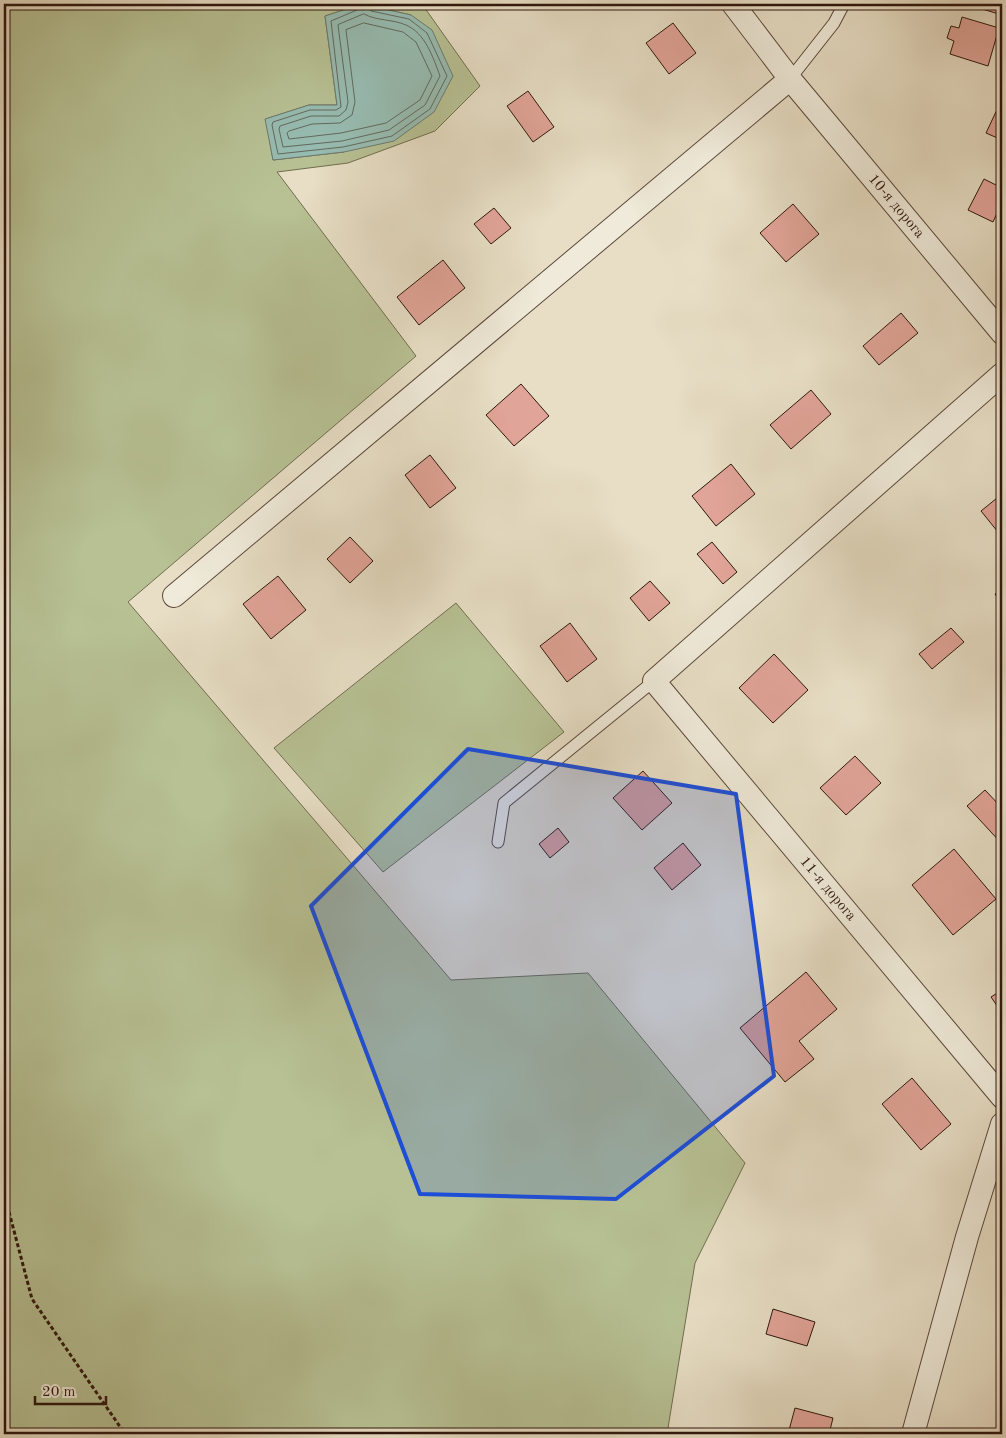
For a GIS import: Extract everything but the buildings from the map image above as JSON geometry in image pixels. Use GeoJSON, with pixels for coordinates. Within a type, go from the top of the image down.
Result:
{"type":"FeatureCollection","features":[{"type":"Feature","properties":{"kind":"street","name":"10-я дорога"},"geometry":{"type":"LineString","coordinates":[[733,4],[790,78],[1002,333]]}},
{"type":"Feature","properties":{"kind":"street"},"geometry":{"type":"LineString","coordinates":[[174,596],[790,78]]}},
{"type":"Feature","properties":{"kind":"street"},"geometry":{"type":"LineString","coordinates":[[654,681],[1002,374]]}},
{"type":"Feature","properties":{"kind":"street","name":"11-я дорога"},"geometry":{"type":"LineString","coordinates":[[654,681],[1002,1097]]}},
{"type":"Feature","properties":{"kind":"street"},"geometry":{"type":"LineString","coordinates":[[913,1434],[967,1237],[1002,1124]]}},
{"type":"Feature","properties":{"kind":"lane"},"geometry":{"type":"LineString","coordinates":[[790,78],[834,23],[844,4]]}},
{"type":"Feature","properties":{"kind":"lane"},"geometry":{"type":"LineString","coordinates":[[498,842],[504,802],[654,681]]}},
{"type":"Feature","properties":{"kind":"path"},"geometry":{"type":"LineString","coordinates":[[4,1193],[32,1299],[125,1434]]}},
{"type":"Feature","properties":{"kind":"highlighted area"},"geometry":{"type":"Polygon","coordinates":[[[468,749],[736,794],[774,1076],[616,1199],[420,1194],[311,906],[468,749]]]}},
{"type":"Feature","properties":{"kind":"green space"},"geometry":{"type":"Polygon","coordinates":[[[4,4],[362,4],[325,16],[337,105],[309,105],[266,119],[273,160],[344,152],[411,15],[363,4],[422,4],[480,86],[435,131],[348,163],[277,172],[416,356],[128,602],[451,980],[588,973],[745,1163],[695,1263],[667,1434],[4,1434],[4,4]]]}},
{"type":"Feature","properties":{"kind":"green space"},"geometry":{"type":"Polygon","coordinates":[[[456,603],[564,732],[383,872],[274,748],[456,603]]]}},
{"type":"Feature","properties":{"kind":"water"},"geometry":{"type":"Polygon","coordinates":[[[362,4],[411,15],[432,30],[453,76],[434,112],[394,141],[344,152],[273,160],[265,119],[309,105],[337,105],[325,16],[362,4]]]}}]}
